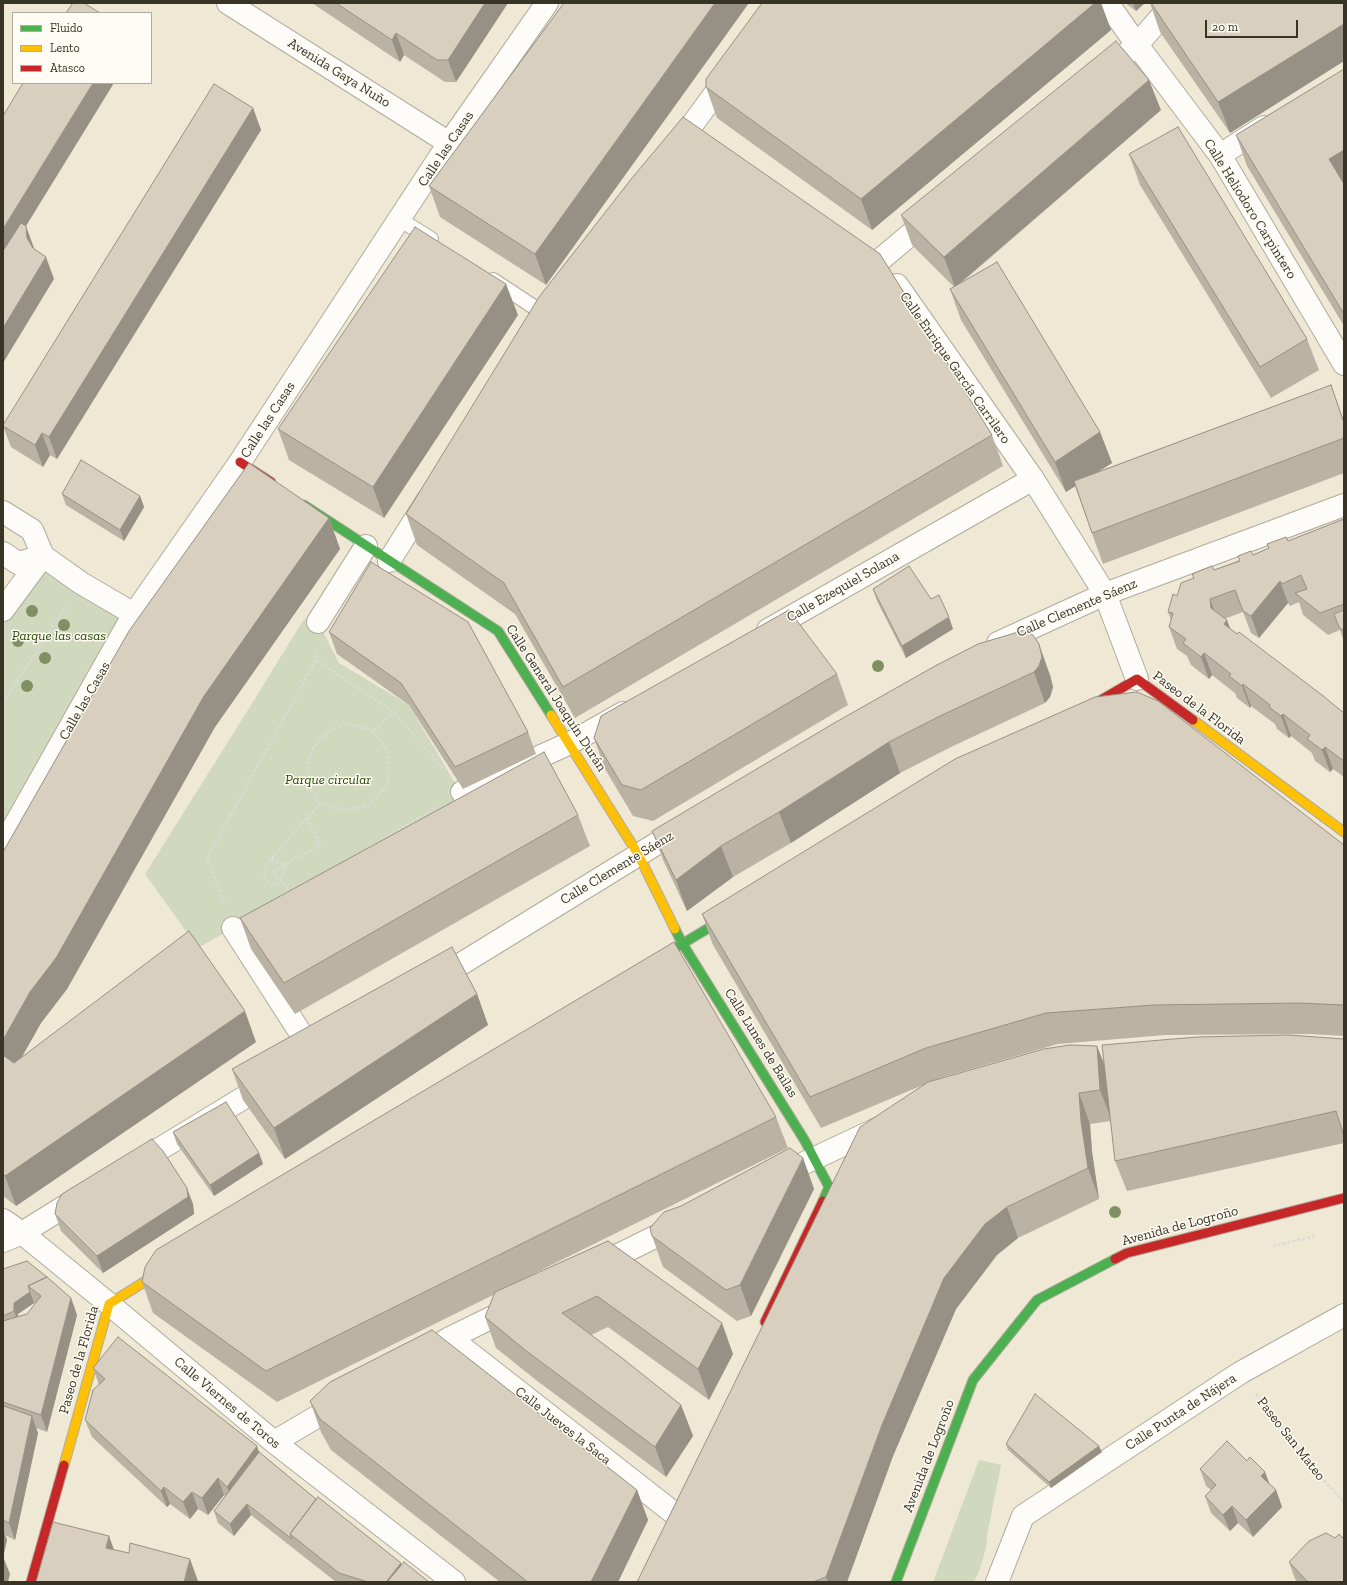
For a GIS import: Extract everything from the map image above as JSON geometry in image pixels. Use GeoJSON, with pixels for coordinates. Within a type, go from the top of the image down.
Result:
{"type":"FeatureCollection","features":[{"type":"Feature","properties":{"kind":"street","name":"Calle las Casas"},"geometry":{"type":"LineString","coordinates":[[3,846],[134,614],[240,462],[449,143],[547,3]]}},
{"type":"Feature","properties":{"kind":"street","name":"Calle Heliodoro Carpintero"},"geometry":{"type":"LineString","coordinates":[[1103,3],[1111,8],[1220,155],[1344,364]]}},
{"type":"Feature","properties":{"kind":"street"},"geometry":{"type":"LineString","coordinates":[[1112,66],[1137,45],[1173,3]]}},
{"type":"Feature","properties":{"kind":"street","name":"Avenida Gaya Nuño"},"geometry":{"type":"LineString","coordinates":[[240,7],[449,143]]}},
{"type":"Feature","properties":{"kind":"street"},"geometry":{"type":"LineString","coordinates":[[664,161],[695,135],[739,60]]}},
{"type":"Feature","properties":{"kind":"street"},"geometry":{"type":"LineString","coordinates":[[1220,155],[1279,117]]}},
{"type":"Feature","properties":{"kind":"street","name":"Calle Enrique García Carrilero"},"geometry":{"type":"LineString","coordinates":[[947,204],[873,255],[1033,479],[1105,594],[1137,679]]}},
{"type":"Feature","properties":{"kind":"street"},"geometry":{"type":"LineString","coordinates":[[539,320],[558,295]]}},
{"type":"Feature","properties":{"kind":"street"},"geometry":{"type":"LineString","coordinates":[[240,462],[280,488]]}},
{"type":"Feature","properties":{"kind":"street","name":"Calle Ezequiel Solana"},"geometry":{"type":"LineString","coordinates":[[748,642],[1033,479]]}},
{"type":"Feature","properties":{"kind":"street"},"geometry":{"type":"LineString","coordinates":[[389,562],[439,481]]}},
{"type":"Feature","properties":{"kind":"street","name":"Calle General Joaquín Durán"},"geometry":{"type":"LineString","coordinates":[[300,502],[389,562],[498,630],[638,854],[682,943]]}},
{"type":"Feature","properties":{"kind":"street","name":"Calle Clemente Sáenz"},"geometry":{"type":"LineString","coordinates":[[978,654],[999,642],[1105,594],[1344,505]]}},
{"type":"Feature","properties":{"kind":"street"},"geometry":{"type":"LineString","coordinates":[[3,512],[32,530],[43,556],[81,583],[134,614]]}},
{"type":"Feature","properties":{"kind":"street"},"geometry":{"type":"LineString","coordinates":[[318,622],[366,546]]}},
{"type":"Feature","properties":{"kind":"street"},"geometry":{"type":"LineString","coordinates":[[3,553],[18,563],[43,556]]}},
{"type":"Feature","properties":{"kind":"street"},"geometry":{"type":"LineString","coordinates":[[3,610],[43,556]]}},
{"type":"Feature","properties":{"kind":"street","name":"Paseo de la Florida"},"geometry":{"type":"LineString","coordinates":[[1076,714],[1137,679],[1344,832]]}},
{"type":"Feature","properties":{"kind":"street"},"geometry":{"type":"LineString","coordinates":[[462,792],[570,743],[638,704]]}},
{"type":"Feature","properties":{"kind":"street","name":"Calle Clemente Sáenz"},"geometry":{"type":"LineString","coordinates":[[416,992],[638,854],[698,819]]}},
{"type":"Feature","properties":{"kind":"street"},"geometry":{"type":"LineString","coordinates":[[645,966],[743,907]]}},
{"type":"Feature","properties":{"kind":"street"},"geometry":{"type":"LineString","coordinates":[[117,1175],[307,1058],[233,928]]}},
{"type":"Feature","properties":{"kind":"street","name":"Calle Lunes de Bailas"},"geometry":{"type":"LineString","coordinates":[[682,943],[805,1141],[829,1187],[762,1329]]}},
{"type":"Feature","properties":{"kind":"street"},"geometry":{"type":"LineString","coordinates":[[778,1176],[899,1119]]}},
{"type":"Feature","properties":{"kind":"street"},"geometry":{"type":"LineString","coordinates":[[12,1237],[97,1187]]}},
{"type":"Feature","properties":{"kind":"street","name":"Avenida de Logroño"},"geometry":{"type":"LineString","coordinates":[[896,1582],[973,1380],[1037,1300],[1128,1253],[1344,1198]]}},
{"type":"Feature","properties":{"kind":"street"},"geometry":{"type":"LineString","coordinates":[[578,1274],[700,1214]]}},
{"type":"Feature","properties":{"kind":"street","name":"Calle Viernes de Toros"},"geometry":{"type":"LineString","coordinates":[[3,1220],[12,1237],[109,1304],[274,1442],[454,1582]]}},
{"type":"Feature","properties":{"kind":"street","name":"Paseo de la Florida"},"geometry":{"type":"LineString","coordinates":[[31,1582],[109,1304],[176,1262]]}},
{"type":"Feature","properties":{"kind":"street"},"geometry":{"type":"LineString","coordinates":[[403,1366],[450,1338],[528,1299]]}},
{"type":"Feature","properties":{"kind":"street","name":"Calle Punta de Nájera"},"geometry":{"type":"LineString","coordinates":[[996,1582],[1023,1516],[1240,1373],[1344,1315]]}},
{"type":"Feature","properties":{"kind":"street","name":"Calle Jueves la Saca"},"geometry":{"type":"LineString","coordinates":[[450,1338],[675,1514]]}},
{"type":"Feature","properties":{"kind":"street"},"geometry":{"type":"LineString","coordinates":[[274,1442],[362,1390]]}},
{"type":"Feature","properties":{"kind":"lane"},"geometry":{"type":"LineString","coordinates":[[399,219],[441,246]]}},
{"type":"Feature","properties":{"kind":"lane"},"geometry":{"type":"LineString","coordinates":[[479,271],[539,320]]}},
{"type":"Feature","properties":{"kind":"path"},"geometry":{"type":"LineString","coordinates":[[3,703],[81,583]]}},
{"type":"Feature","properties":{"kind":"path"},"geometry":{"type":"LineString","coordinates":[[233,928],[207,858],[316,660],[318,622]]}},
{"type":"Feature","properties":{"kind":"path"},"geometry":{"type":"LineString","coordinates":[[316,660],[394,712],[462,792],[360,853]]}},
{"type":"Feature","properties":{"kind":"path"},"geometry":{"type":"LineString","coordinates":[[373,731],[394,712]]}},
{"type":"Feature","properties":{"kind":"path"},"geometry":{"type":"LineString","coordinates":[[345,722],[373,731],[389,754],[388,784],[369,805],[347,810],[320,804],[311,790],[306,770],[312,750],[322,737],[345,722]]}},
{"type":"Feature","properties":{"kind":"path"},"geometry":{"type":"LineString","coordinates":[[285,865],[284,874],[278,884],[269,884],[264,876],[265,866],[320,804]]}},
{"type":"Feature","properties":{"kind":"path"},"geometry":{"type":"LineString","coordinates":[[291,894],[281,880],[274,876],[274,871],[320,845],[308,818]]}},
{"type":"Feature","properties":{"kind":"path"},"geometry":{"type":"LineString","coordinates":[[271,859],[285,865]]}},
{"type":"Feature","properties":{"kind":"path"},"geometry":{"type":"LineString","coordinates":[[285,897],[298,890]]}},
{"type":"Feature","properties":{"kind":"path"},"geometry":{"type":"LineString","coordinates":[[1267,1248],[1317,1235]]}},
{"type":"Feature","properties":{"kind":"path","name":"Paseo San Mateo"},"geometry":{"type":"LineString","coordinates":[[1240,1373],[1318,1474],[1344,1502]]}},
{"type":"Feature","properties":{"kind":"green space","name":"Parque las casas"},"geometry":{"type":"Polygon","coordinates":[[[43,556],[134,614],[3,846],[3,624],[43,556]]]}},
{"type":"Feature","properties":{"kind":"green space","name":"Parque circular"},"geometry":{"type":"Polygon","coordinates":[[[304,619],[318,622],[339,663],[409,705],[456,785],[491,806],[233,928],[198,948],[145,874],[304,619]]]}},
{"type":"Feature","properties":{"kind":"green space"},"geometry":{"type":"Polygon","coordinates":[[[979,1460],[1001,1465],[988,1530],[986,1548],[980,1569],[974,1582],[933,1582],[979,1460]]]}},
{"type":"Feature","properties":{"kind":"building"},"geometry":{"type":"Polygon","coordinates":[[[73,3],[84,3],[98,12],[67,12],[73,3]]]}},
{"type":"Feature","properties":{"kind":"building"},"geometry":{"type":"Polygon","coordinates":[[[336,3],[485,3],[448,60],[437,60],[396,33],[392,40],[336,3]]]}},
{"type":"Feature","properties":{"kind":"building"},"geometry":{"type":"Polygon","coordinates":[[[564,3],[715,3],[535,254],[429,186],[564,3]]]}},
{"type":"Feature","properties":{"kind":"building"},"geometry":{"type":"Polygon","coordinates":[[[762,3],[1095,3],[861,199],[706,87],[706,79],[762,3]]]}},
{"type":"Feature","properties":{"kind":"building"},"geometry":{"type":"Polygon","coordinates":[[[1151,3],[1344,3],[1344,24],[1218,102],[1151,3]]]}},
{"type":"Feature","properties":{"kind":"building"},"geometry":{"type":"Polygon","coordinates":[[[1116,41],[1149,80],[944,257],[901,215],[1116,41]]]}},
{"type":"Feature","properties":{"kind":"building"},"geometry":{"type":"Polygon","coordinates":[[[1344,69],[1344,150],[1329,159],[1344,184],[1344,314],[1236,135],[1344,69]]]}},
{"type":"Feature","properties":{"kind":"building"},"geometry":{"type":"Polygon","coordinates":[[[22,84],[92,84],[3,229],[3,116],[22,84]]]}},
{"type":"Feature","properties":{"kind":"building"},"geometry":{"type":"Polygon","coordinates":[[[214,84],[253,108],[49,437],[42,433],[35,445],[3,425],[214,84]]]}},
{"type":"Feature","properties":{"kind":"building"},"geometry":{"type":"Polygon","coordinates":[[[683,117],[880,254],[992,435],[563,687],[504,583],[406,514],[539,297],[632,178],[683,117]]]}},
{"type":"Feature","properties":{"kind":"building"},"geometry":{"type":"Polygon","coordinates":[[[1178,127],[1307,339],[1260,367],[1129,154],[1178,127]]]}},
{"type":"Feature","properties":{"kind":"building"},"geometry":{"type":"Polygon","coordinates":[[[21,223],[26,226],[27,238],[33,248],[46,257],[3,328],[3,251],[21,223]]]}},
{"type":"Feature","properties":{"kind":"building"},"geometry":{"type":"Polygon","coordinates":[[[415,227],[506,284],[373,487],[278,429],[415,227]]]}},
{"type":"Feature","properties":{"kind":"building"},"geometry":{"type":"Polygon","coordinates":[[[997,262],[1100,432],[1055,462],[950,289],[997,262]]]}},
{"type":"Feature","properties":{"kind":"building"},"geometry":{"type":"Polygon","coordinates":[[[1331,385],[1344,423],[1344,438],[1092,533],[1074,481],[1331,385]]]}},
{"type":"Feature","properties":{"kind":"building"},"geometry":{"type":"Polygon","coordinates":[[[81,460],[140,496],[120,530],[62,494],[81,460]]]}},
{"type":"Feature","properties":{"kind":"building"},"geometry":{"type":"Polygon","coordinates":[[[249,463],[329,518],[204,696],[56,958],[30,992],[3,1040],[3,852],[129,631],[249,463]]]}},
{"type":"Feature","properties":{"kind":"building"},"geometry":{"type":"Polygon","coordinates":[[[1344,519],[1344,604],[1320,613],[1295,593],[1307,589],[1301,575],[1282,584],[1280,581],[1251,616],[1243,611],[1235,590],[1210,599],[1211,608],[1227,620],[1224,624],[1237,634],[1239,632],[1344,713],[1344,761],[1325,747],[1322,750],[1307,739],[1310,735],[1283,714],[1281,716],[1269,707],[1270,705],[1243,684],[1242,686],[1229,676],[1231,674],[1204,653],[1201,657],[1183,643],[1186,639],[1169,627],[1173,613],[1168,612],[1173,594],[1177,596],[1181,583],[1194,578],[1192,574],[1212,566],[1214,570],[1240,561],[1238,556],[1251,551],[1253,555],[1269,548],[1267,544],[1286,537],[1288,541],[1344,519]]]}},
{"type":"Feature","properties":{"kind":"building"},"geometry":{"type":"Polygon","coordinates":[[[371,562],[468,622],[528,732],[455,767],[401,683],[329,632],[371,562]]]}},
{"type":"Feature","properties":{"kind":"building"},"geometry":{"type":"Polygon","coordinates":[[[909,566],[931,599],[939,595],[949,617],[902,646],[873,589],[909,566]]]}},
{"type":"Feature","properties":{"kind":"building"},"geometry":{"type":"Polygon","coordinates":[[[789,610],[837,674],[641,790],[622,785],[594,738],[601,716],[789,610]]]}},
{"type":"Feature","properties":{"kind":"building"},"geometry":{"type":"Polygon","coordinates":[[[1344,610],[1344,631],[1339,627],[1334,614],[1344,610]]]}},
{"type":"Feature","properties":{"kind":"building"},"geometry":{"type":"Polygon","coordinates":[[[1025,630],[1033,635],[1039,644],[1042,657],[1039,666],[1034,672],[940,716],[889,742],[779,812],[721,846],[676,880],[652,831],[836,722],[935,666],[978,644],[1025,630]]]}},
{"type":"Feature","properties":{"kind":"building"},"geometry":{"type":"Polygon","coordinates":[[[1137,692],[1158,701],[1344,845],[1344,1005],[1299,1003],[1154,1005],[1046,1013],[926,1048],[810,1097],[702,914],[955,759],[1095,697],[1137,692]]]}},
{"type":"Feature","properties":{"kind":"building"},"geometry":{"type":"Polygon","coordinates":[[[544,752],[578,815],[284,983],[240,918],[544,752]]]}},
{"type":"Feature","properties":{"kind":"building"},"geometry":{"type":"Polygon","coordinates":[[[189,931],[245,1011],[5,1176],[3,1174],[3,1055],[14,1063],[189,931]]]}},
{"type":"Feature","properties":{"kind":"building"},"geometry":{"type":"Polygon","coordinates":[[[674,942],[776,1117],[266,1371],[142,1282],[145,1267],[156,1250],[674,942]]]}},
{"type":"Feature","properties":{"kind":"building"},"geometry":{"type":"Polygon","coordinates":[[[452,947],[477,994],[274,1128],[232,1069],[452,947]]]}},
{"type":"Feature","properties":{"kind":"building"},"geometry":{"type":"Polygon","coordinates":[[[1288,1035],[1344,1039],[1344,1136],[1336,1111],[1115,1161],[1102,1045],[1197,1037],[1288,1035]]]}},
{"type":"Feature","properties":{"kind":"building"},"geometry":{"type":"Polygon","coordinates":[[[1070,1045],[1097,1046],[1100,1090],[1079,1093],[1081,1121],[1088,1168],[1007,1207],[985,1224],[944,1278],[882,1425],[826,1577],[813,1582],[637,1582],[860,1127],[928,1082],[1044,1049],[1070,1045]]]}},
{"type":"Feature","properties":{"kind":"building"},"geometry":{"type":"Polygon","coordinates":[[[226,1102],[259,1153],[210,1185],[173,1132],[226,1102]]]}},
{"type":"Feature","properties":{"kind":"building"},"geometry":{"type":"Polygon","coordinates":[[[152,1139],[163,1151],[187,1188],[188,1197],[97,1256],[55,1214],[57,1203],[62,1194],[152,1139]]]}},
{"type":"Feature","properties":{"kind":"building"},"geometry":{"type":"Polygon","coordinates":[[[790,1148],[803,1158],[740,1285],[726,1290],[652,1236],[650,1228],[664,1212],[681,1206],[790,1148]]]}},
{"type":"Feature","properties":{"kind":"building"},"geometry":{"type":"Polygon","coordinates":[[[608,1241],[722,1323],[698,1369],[597,1296],[562,1313],[681,1405],[655,1447],[525,1350],[485,1317],[495,1292],[608,1241]]]}},
{"type":"Feature","properties":{"kind":"building"},"geometry":{"type":"Polygon","coordinates":[[[27,1261],[47,1277],[28,1286],[30,1292],[14,1303],[14,1311],[3,1316],[3,1269],[27,1261]]]}},
{"type":"Feature","properties":{"kind":"building"},"geometry":{"type":"Polygon","coordinates":[[[47,1277],[71,1298],[41,1415],[3,1402],[3,1321],[27,1314],[41,1296],[28,1286],[47,1277]]]}},
{"type":"Feature","properties":{"kind":"building"},"geometry":{"type":"Polygon","coordinates":[[[432,1330],[637,1490],[591,1582],[528,1582],[320,1419],[310,1401],[330,1382],[432,1330]]]}},
{"type":"Feature","properties":{"kind":"building"},"geometry":{"type":"Polygon","coordinates":[[[118,1337],[257,1446],[227,1487],[218,1478],[202,1498],[192,1492],[183,1502],[164,1487],[161,1491],[85,1420],[93,1390],[105,1379],[93,1368],[118,1337]]]}},
{"type":"Feature","properties":{"kind":"building"},"geometry":{"type":"Polygon","coordinates":[[[1035,1394],[1099,1446],[1049,1482],[1006,1444],[1035,1394]]]}},
{"type":"Feature","properties":{"kind":"building"},"geometry":{"type":"Polygon","coordinates":[[[4,1406],[32,1416],[9,1523],[3,1520],[4,1406]]]}},
{"type":"Feature","properties":{"kind":"building"},"geometry":{"type":"Polygon","coordinates":[[[1227,1441],[1247,1461],[1250,1457],[1265,1472],[1261,1476],[1276,1490],[1246,1520],[1232,1506],[1223,1515],[1205,1496],[1216,1485],[1200,1469],[1227,1441]]]}},
{"type":"Feature","properties":{"kind":"building"},"geometry":{"type":"Polygon","coordinates":[[[259,1452],[316,1499],[290,1534],[292,1539],[247,1504],[230,1524],[214,1511],[259,1452]]]}},
{"type":"Feature","properties":{"kind":"building"},"geometry":{"type":"Polygon","coordinates":[[[318,1497],[401,1563],[386,1582],[368,1582],[339,1573],[290,1534],[318,1497]]]}},
{"type":"Feature","properties":{"kind":"building"},"geometry":{"type":"Polygon","coordinates":[[[53,1522],[109,1536],[106,1548],[129,1553],[130,1543],[190,1559],[184,1582],[36,1582],[53,1522]]]}},
{"type":"Feature","properties":{"kind":"building"},"geometry":{"type":"Polygon","coordinates":[[[1326,1533],[1335,1538],[1339,1534],[1344,1539],[1344,1582],[1308,1582],[1289,1562],[1309,1541],[1326,1533]]]}},
{"type":"Feature","properties":{"kind":"building"},"geometry":{"type":"Polygon","coordinates":[[[404,1562],[429,1582],[387,1582],[404,1562]]]}},
{"type":"Feature","properties":{"kind":"traffic: fast"},"geometry":{"type":"LineString","coordinates":[[304,505],[498,631],[551,715]]}},
{"type":"Feature","properties":{"kind":"traffic: fast"},"geometry":{"type":"LineString","coordinates":[[652,962],[732,914]]}},
{"type":"Feature","properties":{"kind":"traffic: fast"},"geometry":{"type":"LineString","coordinates":[[675,929],[682,943],[805,1141],[829,1187],[823,1201]]}},
{"type":"Feature","properties":{"kind":"traffic: fast"},"geometry":{"type":"LineString","coordinates":[[896,1582],[973,1380],[1037,1300],[1115,1259]]}},
{"type":"Feature","properties":{"kind":"traffic: slow"},"geometry":{"type":"LineString","coordinates":[[551,715],[638,854],[675,929]]}},
{"type":"Feature","properties":{"kind":"traffic: slow"},"geometry":{"type":"LineString","coordinates":[[1193,720],[1344,832]]}},
{"type":"Feature","properties":{"kind":"traffic: slow"},"geometry":{"type":"LineString","coordinates":[[64,1465],[109,1304],[168,1267]]}},
{"type":"Feature","properties":{"kind":"traffic: jam"},"geometry":{"type":"LineString","coordinates":[[240,462],[271,482]]}},
{"type":"Feature","properties":{"kind":"traffic: jam"},"geometry":{"type":"LineString","coordinates":[[1084,710],[1137,679],[1193,720]]}},
{"type":"Feature","properties":{"kind":"traffic: jam"},"geometry":{"type":"LineString","coordinates":[[1115,1259],[1127,1253],[1344,1198]]}},
{"type":"Feature","properties":{"kind":"traffic: jam"},"geometry":{"type":"LineString","coordinates":[[765,1322],[823,1201]]}},
{"type":"Feature","properties":{"kind":"traffic: jam"},"geometry":{"type":"LineString","coordinates":[[31,1582],[64,1465]]}}]}
